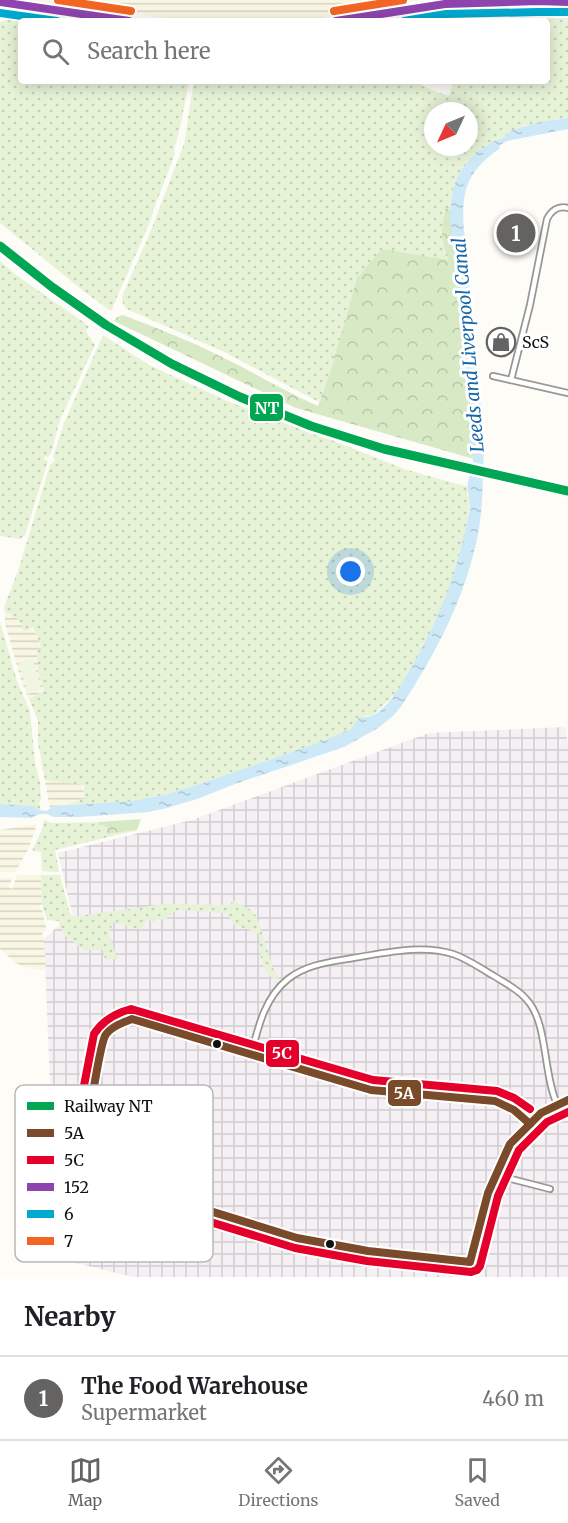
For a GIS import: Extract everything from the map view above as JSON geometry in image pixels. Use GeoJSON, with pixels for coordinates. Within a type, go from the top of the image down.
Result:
{"type":"FeatureCollection","features":[{"type":"Feature","properties":{"kind":"main road"},"geometry":{"type":"LineString","coordinates":[[355,18],[445,4],[539,0],[568,2]]}},
{"type":"Feature","properties":{"kind":"main road"},"geometry":{"type":"LineString","coordinates":[[0,2],[109,18]]}},
{"type":"Feature","properties":{"kind":"street"},"geometry":{"type":"LineString","coordinates":[[511,380],[530,305],[547,219],[556,209],[568,208]]}},
{"type":"Feature","properties":{"kind":"street"},"geometry":{"type":"LineString","coordinates":[[493,376],[568,393]]}},
{"type":"Feature","properties":{"kind":"street"},"geometry":{"type":"LineString","coordinates":[[251,1055],[258,1027],[268,1003],[278,988],[295,974],[321,964],[399,950],[445,952],[477,965],[516,990],[531,1004],[539,1022],[552,1093],[557,1104]]}},
{"type":"Feature","properties":{"kind":"street"},"geometry":{"type":"LineString","coordinates":[[94,1085],[106,1033],[116,1025],[132,1018],[371,1090],[495,1101],[510,1107],[530,1124]]}},
{"type":"Feature","properties":{"kind":"street"},"geometry":{"type":"LineString","coordinates":[[467,1277],[488,1193],[510,1144],[541,1113],[568,1100]]}},
{"type":"Feature","properties":{"kind":"street"},"geometry":{"type":"LineString","coordinates":[[496,1175],[550,1189]]}},
{"type":"Feature","properties":{"kind":"street"},"geometry":{"type":"LineString","coordinates":[[213,1212],[297,1238],[368,1251],[470,1262]]}},
{"type":"Feature","properties":{"kind":"shaded area"},"geometry":{"type":"Polygon","coordinates":[[[25,0],[419,0],[321,18],[167,18],[25,0]]]}},
{"type":"Feature","properties":{"kind":"shaded area"},"geometry":{"type":"Polygon","coordinates":[[[5,612],[32,627],[43,648],[37,650],[38,669],[44,691],[29,699],[5,624],[5,612]]]}},
{"type":"Feature","properties":{"kind":"shaded area"},"geometry":{"type":"Polygon","coordinates":[[[565,727],[568,744],[568,1277],[133,1277],[72,1262],[213,1262],[213,1085],[50,1085],[44,939],[72,913],[58,853],[192,820],[429,733],[565,727]]]}},
{"type":"Feature","properties":{"kind":"shaded area"},"geometry":{"type":"Polygon","coordinates":[[[41,761],[83,782],[84,799],[50,808],[41,761]]]}},
{"type":"Feature","properties":{"kind":"shaded area"},"geometry":{"type":"Polygon","coordinates":[[[37,824],[28,850],[15,872],[0,872],[0,830],[37,824]]]}},
{"type":"Feature","properties":{"kind":"shaded area"},"geometry":{"type":"Polygon","coordinates":[[[17,875],[41,875],[42,904],[38,908],[42,910],[47,931],[42,933],[46,970],[26,968],[16,963],[0,949],[0,878],[12,878],[9,887],[12,889],[17,875]]]}},
{"type":"Feature","properties":{"kind":"green space"},"geometry":{"type":"Polygon","coordinates":[[[458,9],[568,9],[568,17],[452,14],[458,9]]]}},
{"type":"Feature","properties":{"kind":"green space"},"geometry":{"type":"Polygon","coordinates":[[[28,13],[65,18],[18,18],[18,84],[188,84],[175,154],[150,222],[111,311],[0,223],[0,22],[28,13]]]}},
{"type":"Feature","properties":{"kind":"green space"},"geometry":{"type":"Polygon","coordinates":[[[441,14],[442,18],[387,18],[441,14]]]}},
{"type":"Feature","properties":{"kind":"green space"},"geometry":{"type":"Polygon","coordinates":[[[447,14],[568,18],[568,118],[520,127],[478,152],[478,102],[424,102],[424,156],[474,156],[458,177],[450,209],[446,208],[450,260],[333,363],[319,402],[224,352],[125,307],[122,302],[123,294],[150,233],[184,144],[194,84],[419,84],[449,96],[452,84],[550,84],[550,18],[447,18],[447,14]]]}},
{"type":"Feature","properties":{"kind":"green space"},"geometry":{"type":"Polygon","coordinates":[[[446,208],[450,209],[474,459],[296,408],[114,321],[123,315],[175,336],[318,406],[333,363],[357,278],[382,249],[449,260],[442,234],[446,208]]]}},
{"type":"Feature","properties":{"kind":"green space"},"geometry":{"type":"Polygon","coordinates":[[[0,261],[16,275],[89,326],[86,331],[95,345],[60,420],[51,453],[48,457],[45,456],[44,460],[48,461],[25,535],[20,539],[0,536],[0,261]]]}},
{"type":"Feature","properties":{"kind":"green space"},"geometry":{"type":"Polygon","coordinates":[[[103,335],[149,365],[232,403],[404,469],[468,487],[467,495],[470,500],[466,529],[454,575],[438,617],[399,690],[373,715],[365,716],[351,729],[320,742],[164,795],[131,801],[66,805],[84,799],[84,785],[45,780],[38,743],[38,721],[29,699],[44,691],[38,669],[37,650],[42,648],[33,627],[24,631],[19,621],[5,612],[4,607],[18,571],[50,465],[55,460],[53,457],[64,423],[103,335]]]}},
{"type":"Feature","properties":{"kind":"green space"},"geometry":{"type":"Polygon","coordinates":[[[0,622],[17,681],[30,711],[35,762],[40,782],[41,810],[34,806],[0,804],[0,622]]]}},
{"type":"Feature","properties":{"kind":"green space"},"geometry":{"type":"Polygon","coordinates":[[[33,659],[41,690],[28,694],[19,663],[33,659]]]}},
{"type":"Feature","properties":{"kind":"green space"},"geometry":{"type":"Polygon","coordinates":[[[141,819],[137,830],[107,834],[107,826],[98,825],[99,822],[141,819]]]}},
{"type":"Feature","properties":{"kind":"green space"},"geometry":{"type":"Polygon","coordinates":[[[44,820],[52,823],[99,822],[99,825],[107,826],[108,834],[137,830],[55,850],[59,872],[42,871],[41,852],[32,851],[44,820]]]}},
{"type":"Feature","properties":{"kind":"green space"},"geometry":{"type":"Polygon","coordinates":[[[41,875],[60,875],[71,917],[165,904],[231,905],[232,900],[251,910],[257,917],[274,971],[280,978],[273,979],[264,968],[259,934],[234,925],[227,913],[178,910],[166,919],[146,921],[141,930],[113,922],[109,935],[117,959],[105,959],[103,950],[84,950],[64,935],[58,921],[47,920],[42,904],[41,875]]]}},
{"type":"Feature","properties":{"kind":"water","name":"Leeds and Liverpool Canal"},"geometry":{"type":"Polygon","coordinates":[[[568,118],[568,129],[507,141],[500,145],[499,149],[479,166],[465,194],[464,230],[485,447],[479,528],[467,575],[449,621],[439,643],[402,705],[378,728],[344,747],[167,808],[148,812],[79,817],[54,817],[40,814],[31,818],[0,817],[0,804],[34,806],[38,810],[47,811],[52,806],[131,801],[164,795],[320,742],[351,729],[359,718],[373,715],[388,703],[419,653],[439,613],[454,572],[470,506],[468,484],[473,471],[473,446],[469,439],[471,431],[450,219],[452,194],[460,172],[473,156],[478,156],[478,152],[512,131],[541,122],[568,118]]]}},
{"type":"Feature","properties":{"kind":"rail line","name":"NT"},"geometry":{"type":"LineString","coordinates":[[0,246],[52,287],[106,325],[172,364],[240,397],[311,426],[384,449],[568,491]]}},
{"type":"Feature","properties":{"kind":"transit line","name":"7"},"geometry":{"type":"LineString","coordinates":[[58,0],[131,11]]}},
{"type":"Feature","properties":{"kind":"transit line","name":"7"},"geometry":{"type":"LineString","coordinates":[[334,11],[403,0]]}},
{"type":"Feature","properties":{"kind":"transit line","name":"152"},"geometry":{"type":"LineString","coordinates":[[0,2],[109,18]]}},
{"type":"Feature","properties":{"kind":"transit line","name":"152"},"geometry":{"type":"LineString","coordinates":[[355,18],[445,4],[568,2]]}},
{"type":"Feature","properties":{"kind":"transit line","name":"6"},"geometry":{"type":"LineString","coordinates":[[422,18],[446,14],[568,12]]}},
{"type":"Feature","properties":{"kind":"transit line","name":"6"},"geometry":{"type":"LineString","coordinates":[[0,13],[36,18]]}},
{"type":"Feature","properties":{"kind":"transit line","name":"5C"},"geometry":{"type":"LineString","coordinates":[[84,1085],[94,1034],[110,1018],[131,1009],[373,1080],[497,1091],[514,1098],[530,1109]]}},
{"type":"Feature","properties":{"kind":"transit line","name":"5A"},"geometry":{"type":"LineString","coordinates":[[132,1019],[371,1090],[495,1101],[514,1110],[530,1124],[510,1144],[488,1193],[470,1262],[368,1251],[297,1238],[213,1212]]}},
{"type":"Feature","properties":{"kind":"transit line","name":"5A"},"geometry":{"type":"LineString","coordinates":[[95,1085],[105,1036],[110,1030],[132,1019]]}},
{"type":"Feature","properties":{"kind":"transit line","name":"5A"},"geometry":{"type":"LineString","coordinates":[[530,1124],[541,1113],[568,1100]]}},
{"type":"Feature","properties":{"kind":"transit line","name":"5C"},"geometry":{"type":"LineString","coordinates":[[213,1223],[295,1248],[367,1261],[471,1272],[480,1266],[498,1196],[519,1150],[547,1122],[568,1112]]}},
{"type":"Feature","properties":{"kind":"place","name":"The Food Warehouse"},"geometry":{"type":"Point","coordinates":[516,233]}},
{"type":"Feature","properties":{"kind":"place","name":"ScS"},"geometry":{"type":"Point","coordinates":[501,342]}}]}
